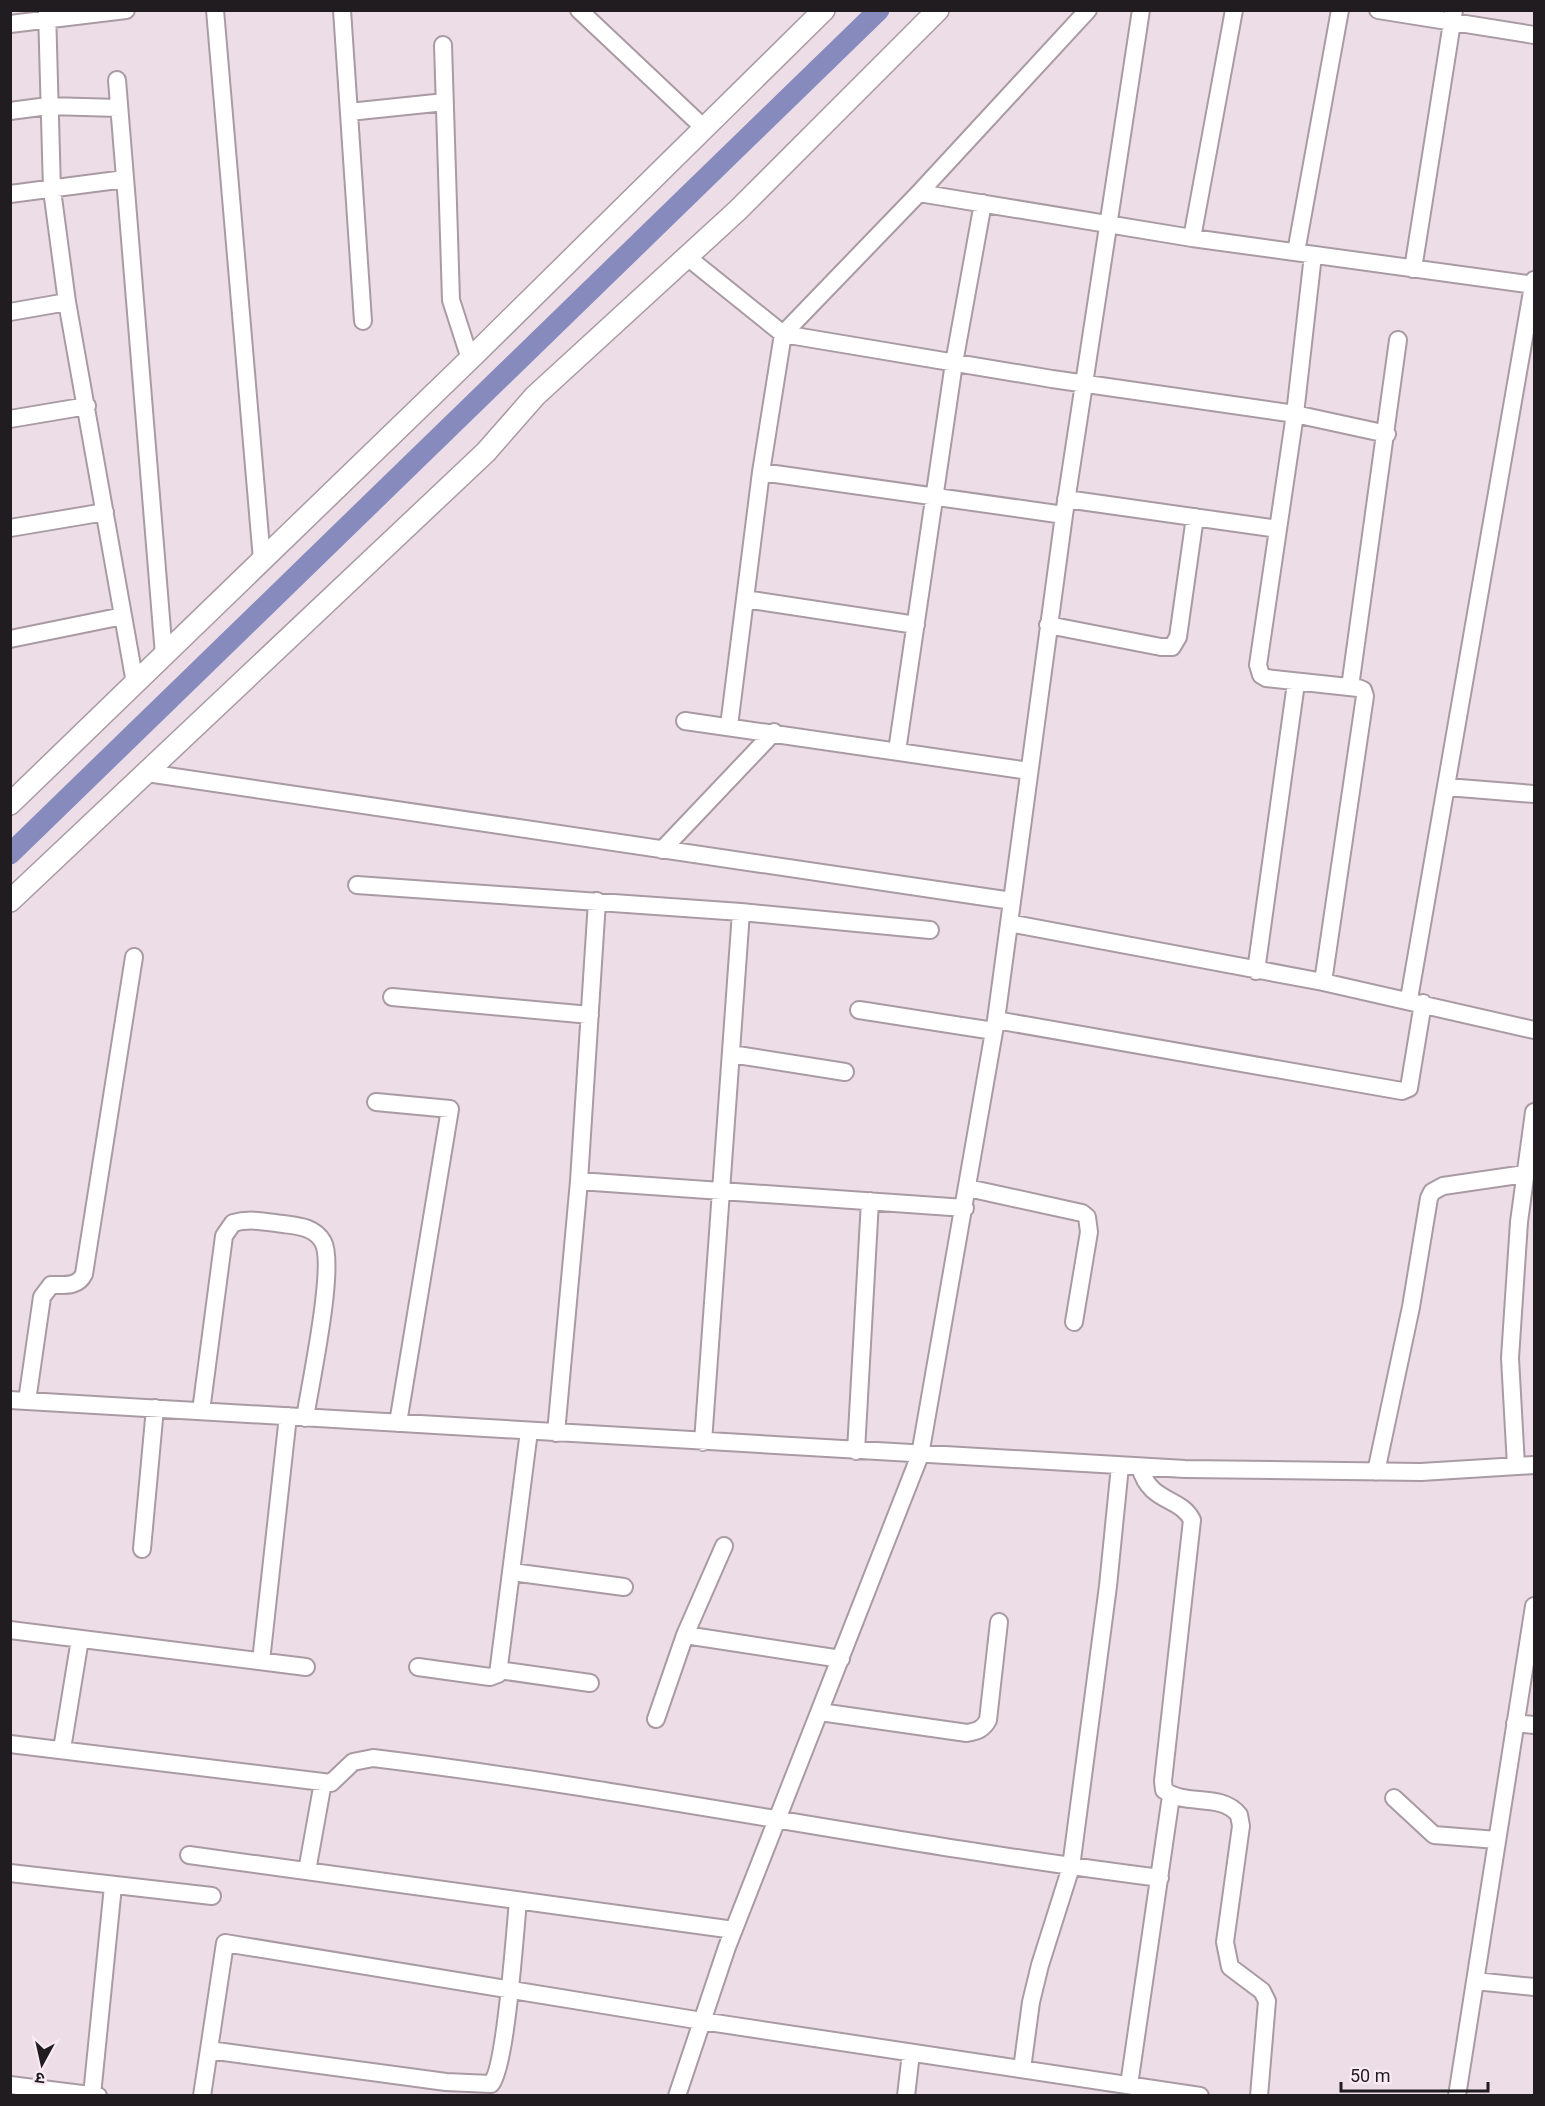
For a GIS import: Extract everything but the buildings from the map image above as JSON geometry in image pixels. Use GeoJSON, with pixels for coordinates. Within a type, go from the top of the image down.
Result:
{"type":"FeatureCollection","features":[{"type":"Feature","properties":{"kind":"street"},"geometry":{"type":"LineString","coordinates":[[10,24],[47,15],[126,10]]}},
{"type":"Feature","properties":{"kind":"street"},"geometry":{"type":"LineString","coordinates":[[215,10],[262,560]]}},
{"type":"Feature","properties":{"kind":"street"},"geometry":{"type":"LineString","coordinates":[[342,10],[363,321]]}},
{"type":"Feature","properties":{"kind":"street"},"geometry":{"type":"LineString","coordinates":[[579,10],[704,128]]}},
{"type":"Feature","properties":{"kind":"street"},"geometry":{"type":"LineString","coordinates":[[10,804],[470,358],[824,10]]}},
{"type":"Feature","properties":{"kind":"street"},"geometry":{"type":"LineString","coordinates":[[10,901],[147,773],[270,653],[486,452],[535,396],[738,210],[845,106],[938,10]]}},
{"type":"Feature","properties":{"kind":"street"},"geometry":{"type":"LineString","coordinates":[[729,726],[761,472],[783,334],[919,193],[1088,10]]}},
{"type":"Feature","properties":{"kind":"street"},"geometry":{"type":"LineString","coordinates":[[677,2096],[734,1930],[920,1455],[995,1025],[1048,625],[1141,10]]}},
{"type":"Feature","properties":{"kind":"street"},"geometry":{"type":"LineString","coordinates":[[1192,238],[1234,10]]}},
{"type":"Feature","properties":{"kind":"street"},"geometry":{"type":"LineString","coordinates":[[1296,252],[1340,10]]}},
{"type":"Feature","properties":{"kind":"street"},"geometry":{"type":"LineString","coordinates":[[1378,10],[1454,16],[1534,34]]}},
{"type":"Feature","properties":{"kind":"street"},"geometry":{"type":"LineString","coordinates":[[47,15],[52,190],[67,302],[135,683]]}},
{"type":"Feature","properties":{"kind":"street"},"geometry":{"type":"LineString","coordinates":[[1413,268],[1454,16]]}},
{"type":"Feature","properties":{"kind":"street"},"geometry":{"type":"LineString","coordinates":[[443,45],[451,300],[470,358]]}},
{"type":"Feature","properties":{"kind":"street"},"geometry":{"type":"LineString","coordinates":[[117,80],[164,655]]}},
{"type":"Feature","properties":{"kind":"street"},"geometry":{"type":"LineString","coordinates":[[349,112],[445,102]]}},
{"type":"Feature","properties":{"kind":"street"},"geometry":{"type":"LineString","coordinates":[[10,111],[48,106],[119,108]]}},
{"type":"Feature","properties":{"kind":"street"},"geometry":{"type":"LineString","coordinates":[[10,194],[125,179]]}},
{"type":"Feature","properties":{"kind":"street"},"geometry":{"type":"LineString","coordinates":[[919,193],[1192,238],[1534,285]]}},
{"type":"Feature","properties":{"kind":"street"},"geometry":{"type":"LineString","coordinates":[[897,751],[954,363],[983,203]]}},
{"type":"Feature","properties":{"kind":"street"},"geometry":{"type":"LineString","coordinates":[[1313,255],[1295,414],[1259,670],[1266,678],[1350,687],[1363,690],[1365,696],[1323,981]]}},
{"type":"Feature","properties":{"kind":"street"},"geometry":{"type":"LineString","coordinates":[[686,256],[783,334],[1085,384],[1295,414],[1387,434]]}},
{"type":"Feature","properties":{"kind":"street"},"geometry":{"type":"LineString","coordinates":[[860,1010],[995,1025],[1402,1091],[1409,1088],[1416,1001],[1447,787],[1534,280]]}},
{"type":"Feature","properties":{"kind":"street"},"geometry":{"type":"LineString","coordinates":[[10,312],[67,302]]}},
{"type":"Feature","properties":{"kind":"street"},"geometry":{"type":"LineString","coordinates":[[1350,687],[1387,434],[1398,340]]}},
{"type":"Feature","properties":{"kind":"street"},"geometry":{"type":"LineString","coordinates":[[10,419],[87,406]]}},
{"type":"Feature","properties":{"kind":"street"},"geometry":{"type":"LineString","coordinates":[[761,472],[934,497],[1195,518],[1278,529]]}},
{"type":"Feature","properties":{"kind":"street"},"geometry":{"type":"LineString","coordinates":[[10,528],[105,512]]}},
{"type":"Feature","properties":{"kind":"street"},"geometry":{"type":"LineString","coordinates":[[1048,625],[1161,647],[1172,647],[1178,637],[1195,518]]}},
{"type":"Feature","properties":{"kind":"street"},"geometry":{"type":"LineString","coordinates":[[745,599],[916,625]]}},
{"type":"Feature","properties":{"kind":"street"},"geometry":{"type":"LineString","coordinates":[[10,639],[123,616]]}},
{"type":"Feature","properties":{"kind":"street"},"geometry":{"type":"LineString","coordinates":[[1256,971],[1296,683]]}},
{"type":"Feature","properties":{"kind":"street"},"geometry":{"type":"LineString","coordinates":[[685,721],[774,732],[1029,771]]}},
{"type":"Feature","properties":{"kind":"street"},"geometry":{"type":"LineString","coordinates":[[662,850],[774,732]]}},
{"type":"Feature","properties":{"kind":"street"},"geometry":{"type":"LineString","coordinates":[[147,773],[1012,901]]}},
{"type":"Feature","properties":{"kind":"street"},"geometry":{"type":"LineString","coordinates":[[1447,787],[1534,794]]}},
{"type":"Feature","properties":{"kind":"street"},"geometry":{"type":"LineString","coordinates":[[357,885],[741,912],[930,930]]}},
{"type":"Feature","properties":{"kind":"street"},"geometry":{"type":"LineString","coordinates":[[555,1433],[579,1181],[597,902]]}},
{"type":"Feature","properties":{"kind":"street"},"geometry":{"type":"LineString","coordinates":[[703,1442],[741,912]]}},
{"type":"Feature","properties":{"kind":"street"},"geometry":{"type":"LineString","coordinates":[[1009,923],[1256,971],[1323,981],[1534,1030]]}},
{"type":"Feature","properties":{"kind":"street"},"geometry":{"type":"LineString","coordinates":[[134,957],[84,1274],[81,1281],[74,1285],[51,1286],[42,1297],[19,1401],[1140,1467],[1376,1472],[1486,1470],[1534,1465]]}},
{"type":"Feature","properties":{"kind":"street"},"geometry":{"type":"LineString","coordinates":[[392,997],[590,1015]]}},
{"type":"Feature","properties":{"kind":"street"},"geometry":{"type":"LineString","coordinates":[[731,1053],[844,1072]]}},
{"type":"Feature","properties":{"kind":"street"},"geometry":{"type":"LineString","coordinates":[[376,1102],[450,1109],[398,1423]]}},
{"type":"Feature","properties":{"kind":"street"},"geometry":{"type":"LineString","coordinates":[[1516,1466],[1510,1366],[1527,1223],[1525,1174],[1534,1112]]}},
{"type":"Feature","properties":{"kind":"street"},"geometry":{"type":"LineString","coordinates":[[1376,1472],[1411,1307],[1429,1198],[1432,1192],[1443,1186],[1525,1174]]}},
{"type":"Feature","properties":{"kind":"street"},"geometry":{"type":"LineString","coordinates":[[579,1181],[964,1208]]}},
{"type":"Feature","properties":{"kind":"street"},"geometry":{"type":"LineString","coordinates":[[968,1188],[1082,1213],[1087,1217],[1089,1232],[1074,1322]]}},
{"type":"Feature","properties":{"kind":"street"},"geometry":{"type":"LineString","coordinates":[[856,1451],[870,1201]]}},
{"type":"Feature","properties":{"kind":"street"},"geometry":{"type":"LineString","coordinates":[[201,1411],[224,1236],[233,1223],[257,1221],[306,1227],[315,1232],[327,1250],[327,1276],[296,1417],[261,1661]]}},
{"type":"Feature","properties":{"kind":"street"},"geometry":{"type":"LineString","coordinates":[[142,1549],[155,1408]]}},
{"type":"Feature","properties":{"kind":"street"},"geometry":{"type":"LineString","coordinates":[[417,1667],[490,1677],[498,1674],[529,1431]]}},
{"type":"Feature","properties":{"kind":"street"},"geometry":{"type":"LineString","coordinates":[[1022,2069],[1031,2002],[1040,1965],[1071,1867],[1120,1466]]}},
{"type":"Feature","properties":{"kind":"street"},"geometry":{"type":"LineString","coordinates":[[1140,1467],[1146,1485],[1162,1498],[1188,1512],[1192,1520],[1163,1781],[1164,1790],[1171,1796],[1225,1804],[1239,1815],[1241,1826],[1225,1942],[1230,1967],[1262,1991],[1267,2001],[1259,2096]]}},
{"type":"Feature","properties":{"kind":"street"},"geometry":{"type":"LineString","coordinates":[[656,1719],[685,1635],[724,1546]]}},
{"type":"Feature","properties":{"kind":"street"},"geometry":{"type":"LineString","coordinates":[[512,1572],[624,1587]]}},
{"type":"Feature","properties":{"kind":"street"},"geometry":{"type":"LineString","coordinates":[[1457,2096],[1534,1606]]}},
{"type":"Feature","properties":{"kind":"street"},"geometry":{"type":"LineString","coordinates":[[820,1712],[967,1733],[977,1731],[984,1727],[988,1720],[999,1622]]}},
{"type":"Feature","properties":{"kind":"street"},"geometry":{"type":"LineString","coordinates":[[10,1630],[306,1667]]}},
{"type":"Feature","properties":{"kind":"street"},"geometry":{"type":"LineString","coordinates":[[685,1635],[841,1659]]}},
{"type":"Feature","properties":{"kind":"street"},"geometry":{"type":"LineString","coordinates":[[62,1749],[80,1639]]}},
{"type":"Feature","properties":{"kind":"street"},"geometry":{"type":"LineString","coordinates":[[499,1670],[590,1683]]}},
{"type":"Feature","properties":{"kind":"street"},"geometry":{"type":"LineString","coordinates":[[1515,1723],[1534,1725]]}},
{"type":"Feature","properties":{"kind":"street"},"geometry":{"type":"LineString","coordinates":[[10,1744],[331,1783],[338,1780],[359,1759],[373,1758],[644,1796],[1071,1867],[1160,1878]]}},
{"type":"Feature","properties":{"kind":"street"},"geometry":{"type":"LineString","coordinates":[[307,1871],[323,1782]]}},
{"type":"Feature","properties":{"kind":"street"},"geometry":{"type":"LineString","coordinates":[[1129,2085],[1171,1796]]}},
{"type":"Feature","properties":{"kind":"street"},"geometry":{"type":"LineString","coordinates":[[1394,1798],[1434,1835],[1497,1840]]}},
{"type":"Feature","properties":{"kind":"street"},"geometry":{"type":"LineString","coordinates":[[189,1855],[734,1930]]}},
{"type":"Feature","properties":{"kind":"street"},"geometry":{"type":"LineString","coordinates":[[10,1873],[212,1896]]}},
{"type":"Feature","properties":{"kind":"street"},"geometry":{"type":"LineString","coordinates":[[92,2095],[113,1886]]}},
{"type":"Feature","properties":{"kind":"street"},"geometry":{"type":"LineString","coordinates":[[209,2050],[446,2089],[485,2085],[495,2080],[510,1990],[518,1901]]}},
{"type":"Feature","properties":{"kind":"street"},"geometry":{"type":"LineString","coordinates":[[202,2096],[225,1943],[702,2021],[1200,2096]]}},
{"type":"Feature","properties":{"kind":"street"},"geometry":{"type":"LineString","coordinates":[[1475,1981],[1534,1987]]}},
{"type":"Feature","properties":{"kind":"street"},"geometry":{"type":"LineString","coordinates":[[906,2096],[911,2053]]}},
{"type":"Feature","properties":{"kind":"street"},"geometry":{"type":"LineString","coordinates":[[10,2085],[98,2096]]}},
{"type":"Feature","properties":{"kind":"waterway"},"geometry":{"type":"LineString","coordinates":[[10,854],[879,10]]}}]}
